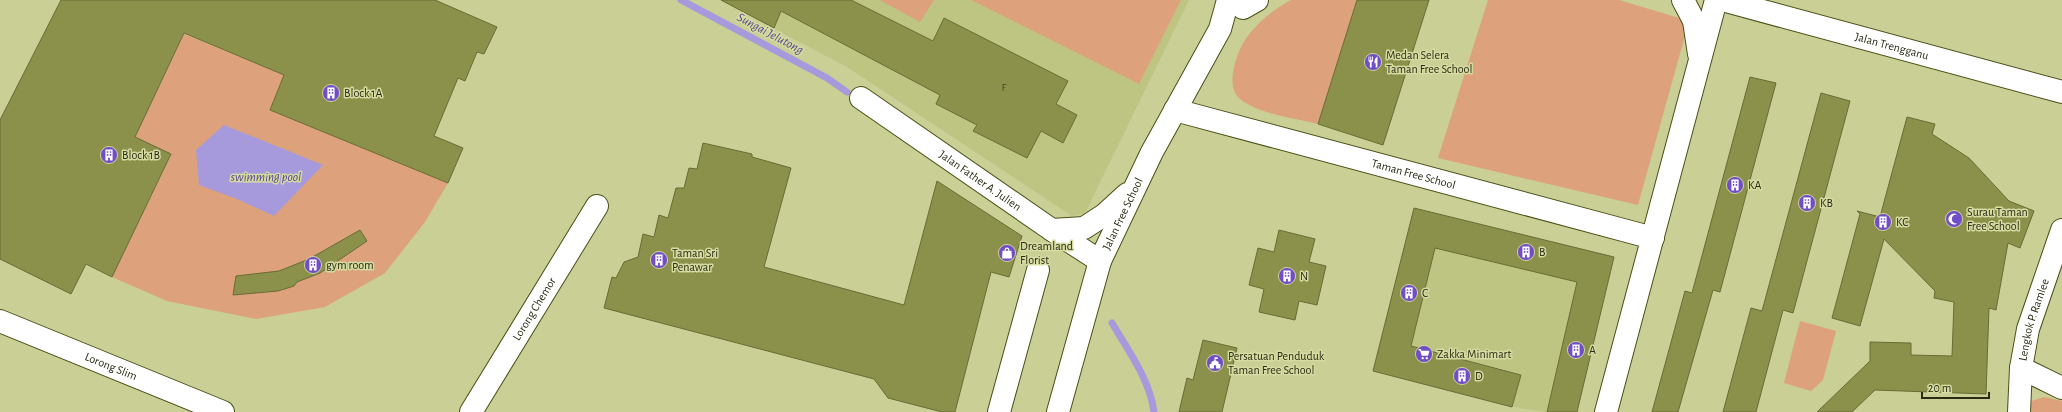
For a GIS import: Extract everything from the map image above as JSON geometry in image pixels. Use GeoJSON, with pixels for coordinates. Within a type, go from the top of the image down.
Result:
{"type":"FeatureCollection","features":[{"type":"Feature","properties":{"kind":"street"},"geometry":{"type":"LineString","coordinates":[[1682,0],[1694,21],[1700,63]]}},
{"type":"Feature","properties":{"kind":"street"},"geometry":{"type":"LineString","coordinates":[[1606,412],[1716,0]]}},
{"type":"Feature","properties":{"kind":"street","name":"Jalan Trengganu"},"geometry":{"type":"LineString","coordinates":[[1722,0],[2062,92]]}},
{"type":"Feature","properties":{"kind":"street","name":"Jalan Free School"},"geometry":{"type":"LineString","coordinates":[[1058,412],[1100,261],[1134,188],[1220,29],[1245,2]]}},
{"type":"Feature","properties":{"kind":"street","name":"Jalan Father A. Julien"},"geometry":{"type":"LineString","coordinates":[[861,98],[1052,230],[1100,261]]}},
{"type":"Feature","properties":{"kind":"street","name":"Taman Free School"},"geometry":{"type":"LineString","coordinates":[[1175,110],[1653,238]]}},
{"type":"Feature","properties":{"kind":"street"},"geometry":{"type":"LineString","coordinates":[[1052,230],[1084,228],[1104,215],[1134,188]]}},
{"type":"Feature","properties":{"kind":"street","name":"Lorong Chemor"},"geometry":{"type":"LineString","coordinates":[[471,412],[597,206]]}},
{"type":"Feature","properties":{"kind":"street","name":"Lengkok P. Ramlee"},"geometry":{"type":"LineString","coordinates":[[2019,412],[2021,368],[2028,329],[2062,230]]}},
{"type":"Feature","properties":{"kind":"street"},"geometry":{"type":"LineString","coordinates":[[999,412],[1038,270]]}},
{"type":"Feature","properties":{"kind":"street","name":"Lorong Slim"},"geometry":{"type":"LineString","coordinates":[[0,320],[223,412]]}},
{"type":"Feature","properties":{"kind":"street"},"geometry":{"type":"LineString","coordinates":[[2021,368],[2062,388]]}},
{"type":"Feature","properties":{"kind":"shaded area"},"geometry":{"type":"Polygon","coordinates":[[[720,0],[1189,0],[1085,213],[1072,216],[847,67],[720,0]]]}},
{"type":"Feature","properties":{"kind":"shaded area"},"geometry":{"type":"Polygon","coordinates":[[[880,0],[934,0],[920,22],[880,0]]]}},
{"type":"Feature","properties":{"kind":"shaded area"},"geometry":{"type":"Polygon","coordinates":[[[971,0],[1181,0],[1139,84],[971,0]]]}},
{"type":"Feature","properties":{"kind":"shaded area"},"geometry":{"type":"Polygon","coordinates":[[[1291,0],[1357,0],[1318,124],[1277,115],[1248,104],[1240,99],[1235,93],[1233,86],[1236,59],[1243,43],[1251,31],[1267,16],[1291,0]]]}},
{"type":"Feature","properties":{"kind":"shaded area"},"geometry":{"type":"Polygon","coordinates":[[[1488,0],[1619,0],[1689,21],[1638,205],[1438,158],[1488,0]]]}},
{"type":"Feature","properties":{"kind":"shaded area"},"geometry":{"type":"Polygon","coordinates":[[[184,34],[284,75],[270,110],[448,183],[425,222],[385,273],[325,307],[256,319],[167,301],[112,277],[171,155],[135,137],[184,34]]]}},
{"type":"Feature","properties":{"kind":"shaded area"},"geometry":{"type":"Polygon","coordinates":[[[1435,247],[1577,282],[1547,412],[1513,407],[1521,374],[1411,346],[1435,247]]]}},
{"type":"Feature","properties":{"kind":"shaded area"},"geometry":{"type":"Polygon","coordinates":[[[1800,321],[1836,331],[1823,380],[1811,391],[1784,383],[1800,321]]]}},
{"type":"Feature","properties":{"kind":"shaded area"},"geometry":{"type":"Polygon","coordinates":[[[2044,397],[2062,401],[2062,412],[2028,412],[2028,402],[2044,397]]]}},
{"type":"Feature","properties":{"kind":"water","name":"swimming pool"},"geometry":{"type":"Polygon","coordinates":[[[224,125],[323,165],[274,216],[237,199],[199,185],[196,150],[224,125]]]}},
{"type":"Feature","properties":{"kind":"building"},"geometry":{"type":"Polygon","coordinates":[[[61,0],[435,0],[497,27],[484,54],[477,52],[465,81],[458,78],[434,136],[463,148],[448,183],[270,110],[284,75],[184,33],[135,137],[171,154],[112,277],[86,264],[71,294],[0,259],[0,120],[61,0]]]}},
{"type":"Feature","properties":{"kind":"building"},"geometry":{"type":"Polygon","coordinates":[[[721,0],[851,0],[933,41],[944,18],[1068,81],[1056,104],[1077,115],[1063,143],[1041,131],[1027,158],[973,131],[977,125],[936,104],[940,95],[781,11],[774,28],[721,0]]]}},
{"type":"Feature","properties":{"kind":"building","name":"Medan Selera Taman Free School"},"geometry":{"type":"Polygon","coordinates":[[[1357,0],[1429,0],[1383,145],[1318,124],[1357,0]]]}},
{"type":"Feature","properties":{"kind":"building","name":"KA"},"geometry":{"type":"Polygon","coordinates":[[[1750,77],[1776,83],[1720,292],[1713,290],[1678,412],[1652,412],[1685,291],[1692,293],[1750,77]]]}},
{"type":"Feature","properties":{"kind":"building","name":"KB"},"geometry":{"type":"Polygon","coordinates":[[[1821,93],[1850,101],[1793,313],[1783,310],[1756,412],[1723,412],[1751,308],[1762,311],[1821,93]]]}},
{"type":"Feature","properties":{"kind":"building"},"geometry":{"type":"Polygon","coordinates":[[[1907,117],[1935,124],[1932,134],[1969,158],[2009,201],[2034,211],[2020,248],[2008,243],[1996,310],[1989,308],[1986,394],[1875,390],[1852,412],[1817,412],[1870,361],[1870,342],[1911,343],[1911,355],[1952,356],[1954,302],[1934,298],[1935,291],[1884,239],[1860,326],[1832,318],[1860,214],[1857,211],[1880,217],[1907,117]]]}},
{"type":"Feature","properties":{"kind":"building"},"geometry":{"type":"Polygon","coordinates":[[[703,143],[752,154],[752,157],[791,168],[764,267],[904,305],[937,181],[1022,236],[1009,277],[991,272],[955,412],[942,412],[888,398],[874,379],[604,308],[612,277],[616,278],[624,262],[638,257],[643,234],[654,237],[659,215],[668,218],[676,188],[684,188],[689,168],[697,169],[703,143]]]}},
{"type":"Feature","properties":{"kind":"building"},"geometry":{"type":"Polygon","coordinates":[[[1414,208],[1614,257],[1577,412],[1547,412],[1577,282],[1435,248],[1411,346],[1521,375],[1512,407],[1373,371],[1414,208]]]}},
{"type":"Feature","properties":{"kind":"building","name":"gym room"},"geometry":{"type":"Polygon","coordinates":[[[360,230],[367,241],[320,273],[297,282],[294,286],[278,291],[233,295],[236,276],[279,271],[309,259],[360,230]]]}},
{"type":"Feature","properties":{"kind":"building","name":"N"},"geometry":{"type":"Polygon","coordinates":[[[1279,230],[1315,239],[1309,262],[1326,266],[1317,305],[1299,301],[1295,320],[1259,312],[1264,289],[1249,285],[1258,248],[1274,252],[1279,230]]]}},
{"type":"Feature","properties":{"kind":"building","name":"Persatuan Penduduk Taman Free School"},"geometry":{"type":"Polygon","coordinates":[[[1203,340],[1237,348],[1222,412],[1179,412],[1187,378],[1193,380],[1203,340]]]}},
{"type":"Feature","properties":{"kind":"waterway","name":"Sungai Jelutong"},"geometry":{"type":"LineString","coordinates":[[681,0],[827,78],[847,92]]}},
{"type":"Feature","properties":{"kind":"waterway","name":"Sungai Jelutong"},"geometry":{"type":"LineString","coordinates":[[1112,323],[1138,366],[1148,388],[1154,412]]}},
{"type":"Feature","properties":{"kind":"place","name":"Medan Selera Taman Free School"},"geometry":{"type":"Point","coordinates":[1373,62]}},
{"type":"Feature","properties":{"kind":"place","name":"Block 1A"},"geometry":{"type":"Point","coordinates":[331,93]}},
{"type":"Feature","properties":{"kind":"place","name":"Block 1B"},"geometry":{"type":"Point","coordinates":[109,155]}},
{"type":"Feature","properties":{"kind":"place","name":"KA"},"geometry":{"type":"Point","coordinates":[1735,185]}},
{"type":"Feature","properties":{"kind":"place","name":"KB"},"geometry":{"type":"Point","coordinates":[1807,203]}},
{"type":"Feature","properties":{"kind":"place","name":"Surau Taman Free School"},"geometry":{"type":"Point","coordinates":[1954,219]}},
{"type":"Feature","properties":{"kind":"place","name":"KC"},"geometry":{"type":"Point","coordinates":[1883,222]}},
{"type":"Feature","properties":{"kind":"place","name":"B"},"geometry":{"type":"Point","coordinates":[1526,252]}},
{"type":"Feature","properties":{"kind":"place","name":"Dreamland Florist"},"geometry":{"type":"Point","coordinates":[1007,253]}},
{"type":"Feature","properties":{"kind":"place","name":"Taman Sri Penawar"},"geometry":{"type":"Point","coordinates":[659,260]}},
{"type":"Feature","properties":{"kind":"place","name":"gym room"},"geometry":{"type":"Point","coordinates":[313,265]}},
{"type":"Feature","properties":{"kind":"place","name":"N"},"geometry":{"type":"Point","coordinates":[1287,276]}},
{"type":"Feature","properties":{"kind":"place","name":"C"},"geometry":{"type":"Point","coordinates":[1409,293]}},
{"type":"Feature","properties":{"kind":"place","name":"A"},"geometry":{"type":"Point","coordinates":[1576,350]}},
{"type":"Feature","properties":{"kind":"place","name":"Zakka Minimart"},"geometry":{"type":"Point","coordinates":[1424,354]}},
{"type":"Feature","properties":{"kind":"place","name":"Persatuan Penduduk Taman Free School"},"geometry":{"type":"Point","coordinates":[1215,363]}},
{"type":"Feature","properties":{"kind":"place","name":"D"},"geometry":{"type":"Point","coordinates":[1462,376]}}]}
